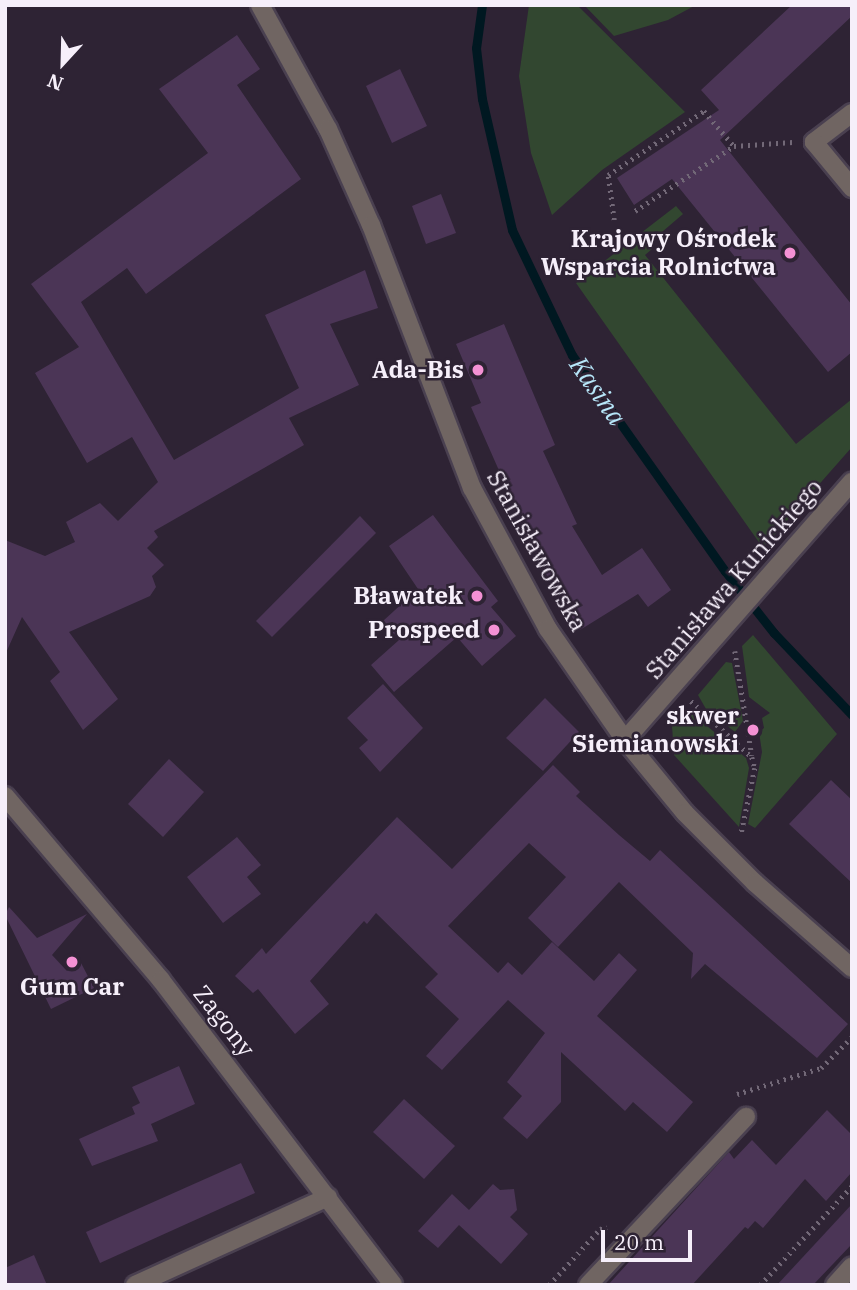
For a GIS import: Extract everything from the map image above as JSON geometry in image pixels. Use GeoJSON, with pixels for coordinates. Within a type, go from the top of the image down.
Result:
{"type":"FeatureCollection","features":[{"type":"Feature","properties":{"kind":"street","name":"Stanisławowska"},"geometry":{"type":"LineString","coordinates":[[260,5],[328,129],[371,225],[489,524],[548,629],[625,740],[685,813],[746,874],[852,968]]}},
{"type":"Feature","properties":{"kind":"street"},"geometry":{"type":"LineString","coordinates":[[852,113],[814,142],[852,188]]}},
{"type":"Feature","properties":{"kind":"street","name":"Stanisława Kunickiego"},"geometry":{"type":"LineString","coordinates":[[625,740],[852,482]]}},
{"type":"Feature","properties":{"kind":"street","name":"Zagony"},"geometry":{"type":"LineString","coordinates":[[5,796],[161,980],[393,1285]]}},
{"type":"Feature","properties":{"kind":"street"},"geometry":{"type":"LineString","coordinates":[[588,1285],[746,1117]]}},
{"type":"Feature","properties":{"kind":"street"},"geometry":{"type":"LineString","coordinates":[[135,1285],[328,1197]]}},
{"type":"Feature","properties":{"kind":"street"},"geometry":{"type":"LineString","coordinates":[[835,1285],[852,1266]]}},
{"type":"Feature","properties":{"kind":"path"},"geometry":{"type":"LineString","coordinates":[[614,220],[608,174],[704,111],[734,146]]}},
{"type":"Feature","properties":{"kind":"path"},"geometry":{"type":"LineString","coordinates":[[635,211],[734,146],[814,142]]}},
{"type":"Feature","properties":{"kind":"path"},"geometry":{"type":"LineString","coordinates":[[734,645],[755,768],[740,839]]}},
{"type":"Feature","properties":{"kind":"path"},"geometry":{"type":"LineString","coordinates":[[687,698],[752,757]]}},
{"type":"Feature","properties":{"kind":"path"},"geometry":{"type":"LineString","coordinates":[[760,1285],[852,1186]]}},
{"type":"Feature","properties":{"kind":"green space"},"geometry":{"type":"Polygon","coordinates":[[[529,5],[577,5],[685,112],[602,170],[552,215],[531,153],[519,76],[529,5]]]}},
{"type":"Feature","properties":{"kind":"green space"},"geometry":{"type":"Polygon","coordinates":[[[584,5],[696,5],[668,20],[614,36],[584,5]]]}},
{"type":"Feature","properties":{"kind":"green space"},"geometry":{"type":"Polygon","coordinates":[[[676,206],[683,214],[648,244],[652,249],[645,255],[796,444],[852,399],[852,447],[763,548],[576,283],[676,206]]]}},
{"type":"Feature","properties":{"kind":"green space"},"geometry":{"type":"Polygon","coordinates":[[[753,635],[837,734],[755,828],[748,824],[762,752],[759,732],[764,728],[762,718],[770,713],[749,697],[742,646],[753,635]]]}},
{"type":"Feature","properties":{"kind":"green space"},"geometry":{"type":"Polygon","coordinates":[[[726,662],[732,663],[743,721],[735,732],[706,709],[698,695],[726,662]]]}},
{"type":"Feature","properties":{"kind":"green space"},"geometry":{"type":"Polygon","coordinates":[[[685,708],[746,758],[749,768],[739,827],[674,755],[672,726],[685,708]]]}},
{"type":"Feature","properties":{"kind":"building"},"geometry":{"type":"Polygon","coordinates":[[[792,5],[852,5],[852,16],[720,140],[852,305],[852,352],[828,372],[672,179],[634,205],[617,178],[719,110],[701,90],[792,5]]]}},
{"type":"Feature","properties":{"kind":"building"},"geometry":{"type":"Polygon","coordinates":[[[237,35],[260,69],[237,85],[301,179],[146,294],[127,268],[81,302],[174,460],[299,388],[265,315],[365,270],[378,308],[330,324],[359,385],[289,418],[304,445],[154,531],[158,537],[147,548],[164,565],[152,576],[156,587],[150,596],[69,632],[118,699],[83,730],[50,681],[60,672],[22,617],[5,655],[5,540],[45,556],[75,542],[66,522],[100,503],[118,521],[158,482],[132,437],[87,463],[35,373],[79,347],[31,284],[208,153],[159,89],[237,35]]]}},
{"type":"Feature","properties":{"kind":"building"},"geometry":{"type":"Polygon","coordinates":[[[400,69],[427,126],[392,143],[366,86],[400,69]]]}},
{"type":"Feature","properties":{"kind":"building"},"geometry":{"type":"Polygon","coordinates":[[[441,194],[456,233],[426,244],[412,206],[441,194]]]}},
{"type":"Feature","properties":{"kind":"building"},"geometry":{"type":"Polygon","coordinates":[[[504,324],[555,445],[543,451],[577,524],[572,526],[602,575],[642,548],[671,590],[648,607],[638,594],[580,630],[541,566],[471,407],[481,403],[456,344],[504,324]]]}},
{"type":"Feature","properties":{"kind":"building"},"geometry":{"type":"Polygon","coordinates":[[[433,515],[498,601],[491,607],[516,636],[482,666],[457,637],[394,692],[371,665],[399,640],[383,621],[418,589],[389,546],[433,515]]]}},
{"type":"Feature","properties":{"kind":"building"},"geometry":{"type":"Polygon","coordinates":[[[360,516],[376,533],[272,637],[256,621],[360,516]]]}},
{"type":"Feature","properties":{"kind":"building"},"geometry":{"type":"Polygon","coordinates":[[[383,684],[423,728],[380,772],[359,748],[368,740],[347,718],[383,684]]]}},
{"type":"Feature","properties":{"kind":"building"},"geometry":{"type":"Polygon","coordinates":[[[545,698],[579,732],[543,771],[506,738],[545,698]]]}},
{"type":"Feature","properties":{"kind":"building"},"geometry":{"type":"Polygon","coordinates":[[[169,759],[204,792],[163,837],[128,804],[169,759]]]}},
{"type":"Feature","properties":{"kind":"building"},"geometry":{"type":"Polygon","coordinates":[[[553,765],[580,792],[576,796],[619,835],[650,861],[660,850],[848,1024],[817,1058],[705,964],[691,979],[693,953],[619,882],[558,947],[528,918],[566,877],[529,843],[448,926],[498,973],[508,962],[522,975],[552,942],[594,981],[619,953],[637,970],[597,1016],[693,1102],[667,1132],[633,1102],[625,1111],[561,1052],[561,1102],[527,1139],[503,1118],[522,1096],[507,1082],[545,1033],[508,1000],[442,1070],[426,1056],[459,1019],[425,987],[438,974],[376,913],[367,924],[364,921],[310,981],[329,1004],[295,1034],[258,989],[253,993],[235,976],[262,948],[266,954],[397,817],[452,869],[553,765]]]}},
{"type":"Feature","properties":{"kind":"building"},"geometry":{"type":"Polygon","coordinates":[[[831,780],[852,800],[852,883],[789,824],[831,780]]]}},
{"type":"Feature","properties":{"kind":"building"},"geometry":{"type":"Polygon","coordinates":[[[237,837],[261,865],[247,877],[261,894],[223,923],[187,877],[237,837]]]}},
{"type":"Feature","properties":{"kind":"building"},"geometry":{"type":"Polygon","coordinates":[[[9,907],[37,938],[87,914],[52,955],[67,971],[80,961],[94,988],[51,1009],[5,915],[9,907]]]}},
{"type":"Feature","properties":{"kind":"building"},"geometry":{"type":"Polygon","coordinates":[[[179,1066],[195,1104],[151,1124],[158,1141],[92,1166],[79,1139],[135,1114],[132,1107],[140,1103],[132,1087],[179,1066]]]}},
{"type":"Feature","properties":{"kind":"building"},"geometry":{"type":"Polygon","coordinates":[[[404,1099],[455,1146],[424,1179],[373,1132],[404,1099]]]}},
{"type":"Feature","properties":{"kind":"building"},"geometry":{"type":"Polygon","coordinates":[[[827,1110],[852,1135],[852,1172],[826,1201],[805,1179],[763,1228],[755,1221],[748,1229],[745,1227],[692,1285],[608,1285],[729,1152],[734,1159],[752,1140],[776,1165],[827,1110]]]}},
{"type":"Feature","properties":{"kind":"building"},"geometry":{"type":"Polygon","coordinates":[[[241,1163],[255,1193],[100,1263],[86,1232],[241,1163]]]}},
{"type":"Feature","properties":{"kind":"building"},"geometry":{"type":"Polygon","coordinates":[[[493,1184],[500,1190],[514,1189],[517,1210],[510,1217],[528,1234],[501,1264],[459,1225],[438,1248],[418,1231],[452,1194],[469,1210],[493,1184]]]}},
{"type":"Feature","properties":{"kind":"building"},"geometry":{"type":"Polygon","coordinates":[[[852,1204],[852,1244],[813,1285],[777,1285],[852,1204]]]}},
{"type":"Feature","properties":{"kind":"building"},"geometry":{"type":"Polygon","coordinates":[[[34,1255],[47,1285],[5,1285],[5,1268],[34,1255]]]}},
{"type":"Feature","properties":{"kind":"waterway","name":"Kasina"},"geometry":{"type":"LineString","coordinates":[[482,5],[476,48],[482,99],[512,230],[572,355],[725,571],[774,633],[852,715]]}},
{"type":"Feature","properties":{"kind":"place","name":"Krajowy Ośrodek Wsparcia Rolnictwa"},"geometry":{"type":"Point","coordinates":[790,253]}},
{"type":"Feature","properties":{"kind":"place","name":"Ada-Bis"},"geometry":{"type":"Point","coordinates":[478,370]}},
{"type":"Feature","properties":{"kind":"place","name":"Bławatek"},"geometry":{"type":"Point","coordinates":[477,596]}},
{"type":"Feature","properties":{"kind":"place","name":"Prospeed"},"geometry":{"type":"Point","coordinates":[494,630]}},
{"type":"Feature","properties":{"kind":"place","name":"skwer Siemianowski"},"geometry":{"type":"Point","coordinates":[753,730]}},
{"type":"Feature","properties":{"kind":"place","name":"Gum Car"},"geometry":{"type":"Point","coordinates":[72,962]}}]}
